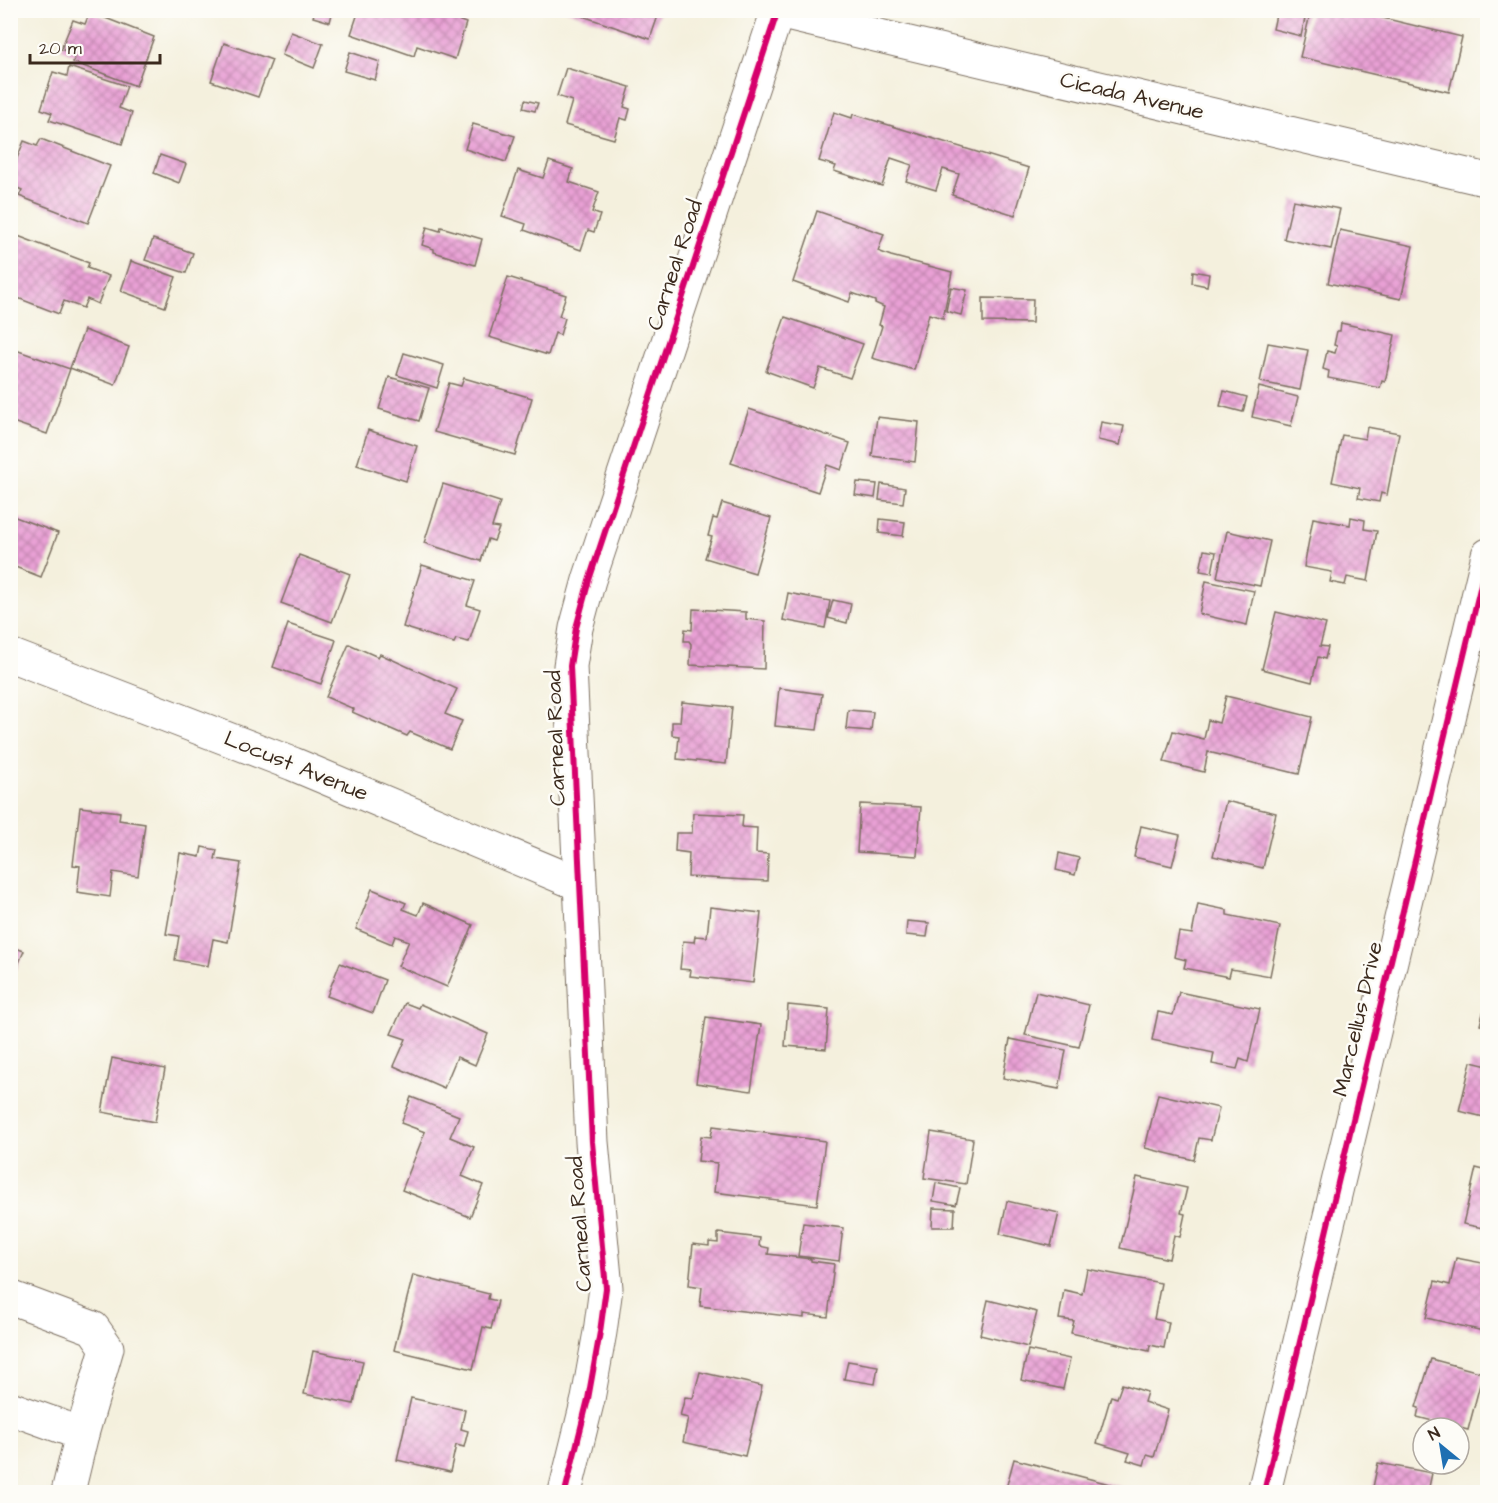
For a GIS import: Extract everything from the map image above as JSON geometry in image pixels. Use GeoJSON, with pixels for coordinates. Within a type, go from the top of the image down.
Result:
{"type":"FeatureCollection","features":[{"type":"Feature","properties":{"kind":"street","name":"Cicada Avenue"},"geometry":{"type":"LineString","coordinates":[[778,11],[1488,180]]}},
{"type":"Feature","properties":{"kind":"street","name":"Carneal Road"},"geometry":{"type":"LineString","coordinates":[[565,1492],[588,1399],[606,1288],[592,1142],[570,666],[576,628],[589,580],[778,11]]}},
{"type":"Feature","properties":{"kind":"street","name":"Marcellus Drive"},"geometry":{"type":"LineString","coordinates":[[1264,1492],[1488,555]]}},
{"type":"Feature","properties":{"kind":"street","name":"Locust Avenue"},"geometry":{"type":"LineString","coordinates":[[10,654],[293,764],[579,884]]}},
{"type":"Feature","properties":{"kind":"street"},"geometry":{"type":"LineString","coordinates":[[10,1298],[93,1328],[107,1348],[68,1492]]}},
{"type":"Feature","properties":{"kind":"street"},"geometry":{"type":"LineString","coordinates":[[10,1408],[82,1434]]}},
{"type":"Feature","properties":{"kind":"building"},"geometry":{"type":"Polygon","coordinates":[[[315,10],[333,10],[330,22],[313,17],[315,10]]]}},
{"type":"Feature","properties":{"kind":"building"},"geometry":{"type":"Polygon","coordinates":[[[359,10],[429,10],[466,23],[455,59],[417,46],[414,56],[351,34],[359,10]]]}},
{"type":"Feature","properties":{"kind":"building"},"geometry":{"type":"Polygon","coordinates":[[[565,10],[660,10],[650,39],[565,10]]]}},
{"type":"Feature","properties":{"kind":"building"},"geometry":{"type":"Polygon","coordinates":[[[1277,10],[1307,10],[1301,36],[1273,29],[1277,10]]]}},
{"type":"Feature","properties":{"kind":"building"},"geometry":{"type":"Polygon","coordinates":[[[1311,10],[1350,10],[1462,37],[1449,92],[1300,57],[1311,10]]]}},
{"type":"Feature","properties":{"kind":"building"},"geometry":{"type":"Polygon","coordinates":[[[90,12],[154,37],[136,86],[73,62],[75,55],[61,49],[73,20],[85,24],[90,12]]]}},
{"type":"Feature","properties":{"kind":"building"},"geometry":{"type":"Polygon","coordinates":[[[291,32],[323,44],[314,68],[282,55],[291,32]]]}},
{"type":"Feature","properties":{"kind":"building"},"geometry":{"type":"Polygon","coordinates":[[[224,43],[272,60],[258,97],[211,81],[224,43]]]}},
{"type":"Feature","properties":{"kind":"building"},"geometry":{"type":"Polygon","coordinates":[[[350,52],[380,62],[375,80],[344,71],[350,52]]]}},
{"type":"Feature","properties":{"kind":"building"},"geometry":{"type":"Polygon","coordinates":[[[69,67],[127,86],[119,108],[132,113],[122,144],[49,120],[52,113],[41,109],[53,72],[67,76],[69,67]]]}},
{"type":"Feature","properties":{"kind":"building"},"geometry":{"type":"Polygon","coordinates":[[[566,68],[630,87],[624,107],[630,109],[627,120],[620,118],[614,139],[565,125],[572,101],[557,96],[566,68]]]}},
{"type":"Feature","properties":{"kind":"building"},"geometry":{"type":"Polygon","coordinates":[[[525,100],[538,103],[535,111],[523,108],[525,100]]]}},
{"type":"Feature","properties":{"kind":"building"},"geometry":{"type":"Polygon","coordinates":[[[834,112],[852,118],[853,114],[1029,168],[1015,215],[952,195],[959,174],[943,169],[936,190],[906,181],[912,165],[891,158],[882,186],[834,171],[836,166],[819,161],[834,112]]]}},
{"type":"Feature","properties":{"kind":"building"},"geometry":{"type":"Polygon","coordinates":[[[473,124],[515,136],[506,162],[465,149],[473,124]]]}},
{"type":"Feature","properties":{"kind":"building"},"geometry":{"type":"Polygon","coordinates":[[[41,139],[110,166],[88,223],[19,196],[22,190],[10,185],[10,176],[24,141],[37,146],[41,139]]]}},
{"type":"Feature","properties":{"kind":"building"},"geometry":{"type":"Polygon","coordinates":[[[160,155],[186,164],[179,183],[154,173],[160,155]]]}},
{"type":"Feature","properties":{"kind":"building"},"geometry":{"type":"Polygon","coordinates":[[[549,161],[573,169],[569,182],[599,192],[592,212],[600,215],[594,232],[588,230],[581,250],[524,230],[526,224],[502,216],[518,170],[543,178],[549,161]]]}},
{"type":"Feature","properties":{"kind":"building"},"geometry":{"type":"Polygon","coordinates":[[[1293,200],[1340,209],[1331,249],[1284,239],[1293,200]]]}},
{"type":"Feature","properties":{"kind":"building"},"geometry":{"type":"Polygon","coordinates":[[[817,211],[884,234],[878,251],[952,272],[943,318],[929,314],[914,370],[872,358],[882,326],[879,325],[884,307],[875,301],[852,293],[849,302],[793,282],[817,211]]]}},
{"type":"Feature","properties":{"kind":"building"},"geometry":{"type":"Polygon","coordinates":[[[427,227],[440,231],[441,227],[482,239],[475,265],[434,252],[434,249],[422,245],[427,227]]]}},
{"type":"Feature","properties":{"kind":"building"},"geometry":{"type":"Polygon","coordinates":[[[1340,230],[1413,246],[1401,299],[1328,283],[1340,230]]]}},
{"type":"Feature","properties":{"kind":"building"},"geometry":{"type":"Polygon","coordinates":[[[10,233],[89,263],[87,268],[109,276],[98,304],[87,299],[83,308],[64,301],[59,314],[10,295],[10,233]]]}},
{"type":"Feature","properties":{"kind":"building"},"geometry":{"type":"Polygon","coordinates":[[[153,239],[193,253],[186,273],[145,260],[153,239]]]}},
{"type":"Feature","properties":{"kind":"building"},"geometry":{"type":"Polygon","coordinates":[[[131,261],[176,277],[165,307],[121,291],[131,261]]]}},
{"type":"Feature","properties":{"kind":"building"},"geometry":{"type":"Polygon","coordinates":[[[1193,271],[1209,274],[1207,286],[1192,283],[1193,271]]]}},
{"type":"Feature","properties":{"kind":"building"},"geometry":{"type":"Polygon","coordinates":[[[508,277],[566,295],[559,316],[565,318],[560,335],[555,333],[548,355],[489,337],[508,277]]]}},
{"type":"Feature","properties":{"kind":"building"},"geometry":{"type":"Polygon","coordinates":[[[951,287],[967,290],[961,315],[946,311],[951,287]]]}},
{"type":"Feature","properties":{"kind":"building"},"geometry":{"type":"Polygon","coordinates":[[[983,298],[1033,299],[1032,323],[983,322],[983,298]]]}},
{"type":"Feature","properties":{"kind":"building"},"geometry":{"type":"Polygon","coordinates":[[[785,317],[863,344],[850,378],[820,368],[813,388],[766,371],[785,317]]]}},
{"type":"Feature","properties":{"kind":"building"},"geometry":{"type":"Polygon","coordinates":[[[1341,323],[1395,335],[1385,382],[1382,381],[1380,388],[1328,378],[1329,371],[1323,369],[1327,351],[1335,353],[1337,346],[1334,345],[1341,323]]]}},
{"type":"Feature","properties":{"kind":"building"},"geometry":{"type":"Polygon","coordinates":[[[84,330],[129,347],[115,385],[70,368],[84,330]]]}},
{"type":"Feature","properties":{"kind":"building"},"geometry":{"type":"Polygon","coordinates":[[[1268,343],[1308,350],[1300,390],[1260,382],[1268,343]]]}},
{"type":"Feature","properties":{"kind":"building"},"geometry":{"type":"Polygon","coordinates":[[[10,348],[70,369],[47,434],[10,421],[10,348]]]}},
{"type":"Feature","properties":{"kind":"building"},"geometry":{"type":"Polygon","coordinates":[[[404,353],[444,365],[437,388],[397,375],[404,353]]]}},
{"type":"Feature","properties":{"kind":"building"},"geometry":{"type":"Polygon","coordinates":[[[389,377],[429,388],[419,421],[379,409],[389,377]]]}},
{"type":"Feature","properties":{"kind":"building"},"geometry":{"type":"Polygon","coordinates":[[[464,378],[532,398],[515,455],[434,432],[449,383],[461,386],[464,378]]]}},
{"type":"Feature","properties":{"kind":"building"},"geometry":{"type":"Polygon","coordinates":[[[1259,387],[1298,397],[1291,426],[1252,417],[1259,387]]]}},
{"type":"Feature","properties":{"kind":"building"},"geometry":{"type":"Polygon","coordinates":[[[1224,391],[1247,397],[1243,412],[1220,406],[1224,391]]]}},
{"type":"Feature","properties":{"kind":"building"},"geometry":{"type":"Polygon","coordinates":[[[749,409],[850,443],[841,470],[827,465],[818,492],[731,463],[749,409]]]}},
{"type":"Feature","properties":{"kind":"building"},"geometry":{"type":"Polygon","coordinates":[[[877,417],[919,422],[915,462],[872,456],[877,417]]]}},
{"type":"Feature","properties":{"kind":"building"},"geometry":{"type":"Polygon","coordinates":[[[1101,422],[1124,426],[1120,445],[1098,440],[1101,422]]]}},
{"type":"Feature","properties":{"kind":"building"},"geometry":{"type":"Polygon","coordinates":[[[1367,427],[1399,433],[1387,495],[1381,493],[1379,502],[1358,498],[1360,488],[1332,482],[1342,435],[1365,439],[1367,427]]]}},
{"type":"Feature","properties":{"kind":"building"},"geometry":{"type":"Polygon","coordinates":[[[368,430],[417,446],[406,481],[357,465],[368,430]]]}},
{"type":"Feature","properties":{"kind":"building"},"geometry":{"type":"Polygon","coordinates":[[[857,482],[877,484],[875,498],[855,495],[857,482]]]}},
{"type":"Feature","properties":{"kind":"building"},"geometry":{"type":"Polygon","coordinates":[[[443,484],[500,502],[492,527],[499,528],[494,541],[488,539],[481,561],[424,543],[443,484]]]}},
{"type":"Feature","properties":{"kind":"building"},"geometry":{"type":"Polygon","coordinates":[[[881,484],[905,488],[903,503],[879,500],[881,484]]]}},
{"type":"Feature","properties":{"kind":"building"},"geometry":{"type":"Polygon","coordinates":[[[722,503],[771,518],[755,573],[705,558],[712,537],[708,536],[713,518],[717,519],[722,503]]]}},
{"type":"Feature","properties":{"kind":"building"},"geometry":{"type":"Polygon","coordinates":[[[10,515],[58,533],[41,577],[10,565],[10,515]]]}},
{"type":"Feature","properties":{"kind":"building"},"geometry":{"type":"Polygon","coordinates":[[[1351,517],[1365,520],[1364,529],[1377,531],[1368,581],[1347,577],[1345,585],[1330,582],[1332,572],[1304,567],[1313,518],[1350,525],[1351,517]]]}},
{"type":"Feature","properties":{"kind":"building"},"geometry":{"type":"Polygon","coordinates":[[[880,519],[905,522],[903,536],[879,533],[880,519]]]}},
{"type":"Feature","properties":{"kind":"building"},"geometry":{"type":"Polygon","coordinates":[[[1227,531],[1270,541],[1260,586],[1217,577],[1227,531]]]}},
{"type":"Feature","properties":{"kind":"building"},"geometry":{"type":"Polygon","coordinates":[[[1204,550],[1216,552],[1212,573],[1200,571],[1204,550]]]}},
{"type":"Feature","properties":{"kind":"building"},"geometry":{"type":"Polygon","coordinates":[[[299,555],[350,574],[332,622],[281,603],[299,555]]]}},
{"type":"Feature","properties":{"kind":"building"},"geometry":{"type":"Polygon","coordinates":[[[422,565],[475,581],[467,605],[480,609],[469,642],[456,639],[454,643],[403,627],[422,565]]]}},
{"type":"Feature","properties":{"kind":"building"},"geometry":{"type":"Polygon","coordinates":[[[1206,581],[1254,591],[1247,625],[1199,614],[1206,581]]]}},
{"type":"Feature","properties":{"kind":"building"},"geometry":{"type":"Polygon","coordinates":[[[788,593],[830,601],[825,628],[783,620],[788,593]]]}},
{"type":"Feature","properties":{"kind":"building"},"geometry":{"type":"Polygon","coordinates":[[[833,600],[851,604],[847,623],[828,618],[833,600]]]}},
{"type":"Feature","properties":{"kind":"building"},"geometry":{"type":"Polygon","coordinates":[[[693,609],[746,612],[746,619],[765,621],[764,669],[690,665],[691,644],[689,641],[684,641],[685,629],[692,630],[693,609]]]}},
{"type":"Feature","properties":{"kind":"building"},"geometry":{"type":"Polygon","coordinates":[[[1276,612],[1326,624],[1320,646],[1328,647],[1325,659],[1318,657],[1312,682],[1262,669],[1276,612]]]}},
{"type":"Feature","properties":{"kind":"building"},"geometry":{"type":"Polygon","coordinates":[[[288,624],[336,640],[321,684],[273,667],[288,624]]]}},
{"type":"Feature","properties":{"kind":"building"},"geometry":{"type":"Polygon","coordinates":[[[349,644],[378,657],[380,654],[457,689],[445,714],[462,721],[450,749],[410,732],[407,736],[352,712],[354,709],[326,697],[349,644]]]}},
{"type":"Feature","properties":{"kind":"building"},"geometry":{"type":"Polygon","coordinates":[[[779,688],[822,694],[817,730],[775,726],[779,688]]]}},
{"type":"Feature","properties":{"kind":"building"},"geometry":{"type":"Polygon","coordinates":[[[1226,696],[1312,717],[1299,774],[1208,752],[1204,772],[1164,762],[1173,731],[1204,739],[1208,720],[1219,723],[1226,696]]]}},
{"type":"Feature","properties":{"kind":"building"},"geometry":{"type":"Polygon","coordinates":[[[682,702],[732,707],[726,764],[677,759],[679,736],[672,735],[672,722],[680,722],[682,702]]]}},
{"type":"Feature","properties":{"kind":"building"},"geometry":{"type":"Polygon","coordinates":[[[848,710],[873,712],[871,731],[846,729],[848,710]]]}},
{"type":"Feature","properties":{"kind":"building"},"geometry":{"type":"Polygon","coordinates":[[[1226,801],[1276,813],[1263,868],[1213,856],[1226,801]]]}},
{"type":"Feature","properties":{"kind":"building"},"geometry":{"type":"Polygon","coordinates":[[[860,804],[921,807],[917,856],[857,852],[860,804]]]}},
{"type":"Feature","properties":{"kind":"building"},"geometry":{"type":"Polygon","coordinates":[[[80,807],[120,812],[119,820],[145,824],[138,876],[113,872],[110,897],[77,892],[80,866],[73,865],[80,807]]]}},
{"type":"Feature","properties":{"kind":"building"},"geometry":{"type":"Polygon","coordinates":[[[693,813],[743,815],[742,827],[757,828],[756,853],[768,854],[767,881],[688,877],[689,853],[675,851],[676,833],[692,833],[693,813]]]}},
{"type":"Feature","properties":{"kind":"building"},"geometry":{"type":"Polygon","coordinates":[[[1141,826],[1180,835],[1172,866],[1134,857],[1141,826]]]}},
{"type":"Feature","properties":{"kind":"building"},"geometry":{"type":"Polygon","coordinates":[[[202,847],[217,850],[215,859],[241,863],[228,942],[213,939],[208,966],[175,960],[179,936],[166,934],[180,853],[200,857],[202,847]]]}},
{"type":"Feature","properties":{"kind":"building"},"geometry":{"type":"Polygon","coordinates":[[[1059,853],[1079,858],[1075,875],[1056,870],[1059,853]]]}},
{"type":"Feature","properties":{"kind":"building"},"geometry":{"type":"Polygon","coordinates":[[[372,889],[406,903],[403,909],[418,915],[423,903],[473,925],[447,987],[398,966],[409,941],[395,936],[392,944],[356,929],[372,889]]]}},
{"type":"Feature","properties":{"kind":"building"},"geometry":{"type":"Polygon","coordinates":[[[1198,904],[1227,910],[1227,915],[1280,926],[1270,976],[1231,969],[1229,977],[1184,968],[1186,960],[1174,957],[1179,932],[1192,934],[1198,904]]]}},
{"type":"Feature","properties":{"kind":"building"},"geometry":{"type":"Polygon","coordinates":[[[710,907],[761,913],[753,983],[690,976],[691,970],[680,969],[683,941],[694,942],[695,936],[707,937],[710,907]]]}},
{"type":"Feature","properties":{"kind":"building"},"geometry":{"type":"Polygon","coordinates":[[[907,921],[929,923],[927,937],[906,935],[907,921]]]}},
{"type":"Feature","properties":{"kind":"building"},"geometry":{"type":"Polygon","coordinates":[[[10,946],[24,951],[16,970],[10,968],[10,946]]]}},
{"type":"Feature","properties":{"kind":"building"},"geometry":{"type":"Polygon","coordinates":[[[340,963],[385,980],[373,1013],[327,996],[340,963]]]}},
{"type":"Feature","properties":{"kind":"building"},"geometry":{"type":"Polygon","coordinates":[[[1036,992],[1089,1005],[1079,1047],[1025,1035],[1036,992]]]}},
{"type":"Feature","properties":{"kind":"building"},"geometry":{"type":"Polygon","coordinates":[[[1179,992],[1260,1009],[1248,1062],[1240,1059],[1237,1069],[1212,1064],[1214,1053],[1152,1040],[1158,1012],[1173,1015],[1179,992]]]}},
{"type":"Feature","properties":{"kind":"building"},"geometry":{"type":"Polygon","coordinates":[[[1488,998],[1488,1027],[1480,1025],[1488,998]]]}},
{"type":"Feature","properties":{"kind":"building"},"geometry":{"type":"Polygon","coordinates":[[[405,1003],[418,1008],[420,1004],[488,1034],[475,1065],[457,1057],[444,1088],[394,1066],[406,1039],[391,1034],[405,1003]]]}},
{"type":"Feature","properties":{"kind":"building"},"geometry":{"type":"Polygon","coordinates":[[[788,1005],[829,1009],[826,1049],[785,1046],[788,1005]]]}},
{"type":"Feature","properties":{"kind":"building"},"geometry":{"type":"Polygon","coordinates":[[[706,1017],[761,1025],[751,1091],[696,1083],[706,1017]]]}},
{"type":"Feature","properties":{"kind":"building"},"geometry":{"type":"Polygon","coordinates":[[[1010,1039],[1066,1050],[1059,1089],[1003,1078],[1010,1039]]]}},
{"type":"Feature","properties":{"kind":"building"},"geometry":{"type":"Polygon","coordinates":[[[112,1058],[165,1069],[155,1122],[102,1112],[112,1058]]]}},
{"type":"Feature","properties":{"kind":"building"},"geometry":{"type":"Polygon","coordinates":[[[1471,1062],[1488,1066],[1488,1118],[1459,1111],[1471,1062]]]}},
{"type":"Feature","properties":{"kind":"building"},"geometry":{"type":"Polygon","coordinates":[[[1158,1094],[1219,1108],[1211,1140],[1199,1138],[1194,1160],[1145,1148],[1158,1094]]]}},
{"type":"Feature","properties":{"kind":"building"},"geometry":{"type":"Polygon","coordinates":[[[411,1097],[459,1116],[450,1137],[474,1147],[462,1176],[483,1185],[470,1217],[402,1190],[425,1132],[401,1123],[411,1097]]]}},
{"type":"Feature","properties":{"kind":"building"},"geometry":{"type":"Polygon","coordinates":[[[713,1126],[825,1141],[817,1205],[714,1192],[717,1163],[698,1161],[701,1136],[711,1137],[713,1126]]]}},
{"type":"Feature","properties":{"kind":"building"},"geometry":{"type":"Polygon","coordinates":[[[931,1132],[973,1139],[966,1184],[924,1178],[931,1132]]]}},
{"type":"Feature","properties":{"kind":"building"},"geometry":{"type":"Polygon","coordinates":[[[1476,1168],[1488,1171],[1488,1229],[1463,1224],[1476,1168]]]}},
{"type":"Feature","properties":{"kind":"building"},"geometry":{"type":"Polygon","coordinates":[[[1137,1177],[1187,1188],[1181,1213],[1185,1214],[1180,1237],[1174,1235],[1169,1259],[1120,1248],[1137,1177]]]}},
{"type":"Feature","properties":{"kind":"building"},"geometry":{"type":"Polygon","coordinates":[[[936,1183],[960,1188],[956,1205],[933,1201],[936,1183]]]}},
{"type":"Feature","properties":{"kind":"building"},"geometry":{"type":"Polygon","coordinates":[[[1007,1201],[1059,1213],[1051,1246],[1000,1234],[1007,1201]]]}},
{"type":"Feature","properties":{"kind":"building"},"geometry":{"type":"Polygon","coordinates":[[[933,1208],[955,1209],[954,1227],[932,1227],[933,1208]]]}},
{"type":"Feature","properties":{"kind":"building"},"geometry":{"type":"Polygon","coordinates":[[[803,1223],[843,1228],[839,1261],[798,1256],[803,1223]]]}},
{"type":"Feature","properties":{"kind":"building"},"geometry":{"type":"Polygon","coordinates":[[[718,1233],[760,1238],[759,1246],[769,1248],[768,1254],[834,1264],[828,1317],[804,1314],[804,1318],[700,1306],[702,1287],[689,1285],[693,1244],[709,1246],[709,1242],[718,1243],[718,1233]]]}},
{"type":"Feature","properties":{"kind":"building"},"geometry":{"type":"Polygon","coordinates":[[[1456,1258],[1488,1264],[1488,1332],[1426,1318],[1435,1281],[1450,1285],[1456,1258]]]}},
{"type":"Feature","properties":{"kind":"building"},"geometry":{"type":"Polygon","coordinates":[[[1087,1269],[1161,1283],[1154,1319],[1169,1322],[1164,1348],[1150,1345],[1149,1351],[1071,1333],[1074,1321],[1059,1319],[1064,1290],[1082,1294],[1087,1269]]]}},
{"type":"Feature","properties":{"kind":"building"},"geometry":{"type":"Polygon","coordinates":[[[413,1275],[489,1294],[488,1299],[498,1301],[491,1329],[483,1327],[473,1369],[394,1350],[413,1275]]]}},
{"type":"Feature","properties":{"kind":"building"},"geometry":{"type":"Polygon","coordinates":[[[988,1300],[1037,1312],[1028,1347],[980,1335],[988,1300]]]}},
{"type":"Feature","properties":{"kind":"building"},"geometry":{"type":"Polygon","coordinates":[[[1028,1350],[1070,1359],[1063,1389],[1021,1380],[1028,1350]]]}},
{"type":"Feature","properties":{"kind":"building"},"geometry":{"type":"Polygon","coordinates":[[[313,1351],[363,1361],[354,1404],[304,1394],[313,1351]]]}},
{"type":"Feature","properties":{"kind":"building"},"geometry":{"type":"Polygon","coordinates":[[[1431,1359],[1483,1373],[1471,1419],[1471,1416],[1417,1416],[1419,1408],[1416,1407],[1431,1359]]]}},
{"type":"Feature","properties":{"kind":"building"},"geometry":{"type":"Polygon","coordinates":[[[848,1361],[878,1366],[875,1384],[844,1379],[848,1361]]]}},
{"type":"Feature","properties":{"kind":"building"},"geometry":{"type":"Polygon","coordinates":[[[700,1372],[762,1386],[745,1456],[683,1442],[688,1418],[680,1416],[685,1397],[693,1398],[700,1372]]]}},
{"type":"Feature","properties":{"kind":"building"},"geometry":{"type":"Polygon","coordinates":[[[1122,1384],[1147,1392],[1144,1402],[1168,1410],[1154,1457],[1147,1455],[1144,1465],[1127,1460],[1130,1453],[1097,1443],[1111,1396],[1117,1398],[1122,1384]]]}},
{"type":"Feature","properties":{"kind":"building"},"geometry":{"type":"Polygon","coordinates":[[[411,1398],[465,1410],[461,1429],[468,1431],[464,1447],[456,1445],[450,1472],[397,1460],[411,1398]]]}},
{"type":"Feature","properties":{"kind":"building"},"geometry":{"type":"Polygon","coordinates":[[[1014,1459],[1140,1492],[1005,1492],[1014,1459]]]}},
{"type":"Feature","properties":{"kind":"building"},"geometry":{"type":"Polygon","coordinates":[[[1378,1463],[1411,1469],[1411,1476],[1431,1476],[1428,1492],[1372,1492],[1378,1463]]]}},
{"type":"Feature","properties":{"kind":"cycle path"},"geometry":{"type":"LineString","coordinates":[[565,1492],[588,1399],[606,1288],[592,1142],[570,666],[576,628],[589,580],[778,10]]}},
{"type":"Feature","properties":{"kind":"cycle path"},"geometry":{"type":"LineString","coordinates":[[1264,1492],[1488,555]]}}]}
